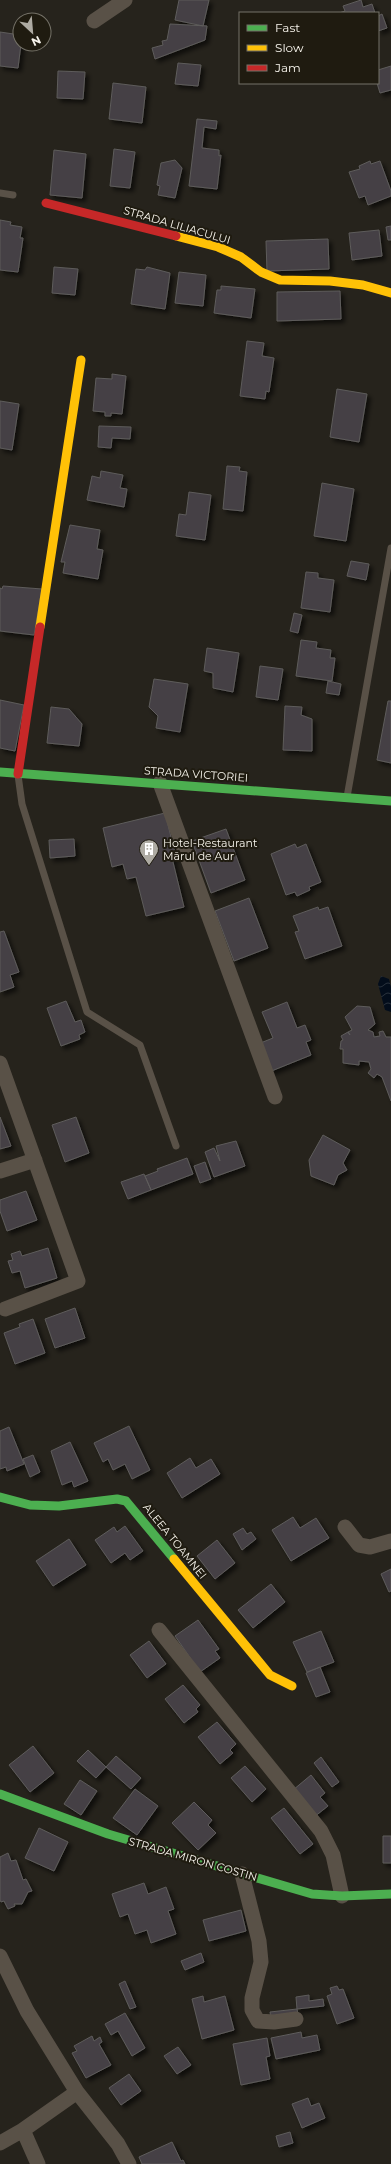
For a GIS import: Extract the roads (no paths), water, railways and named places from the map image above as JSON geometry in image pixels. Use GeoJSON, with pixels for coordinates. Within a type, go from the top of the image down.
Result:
{"type":"FeatureCollection","features":[{"type":"Feature","properties":{"kind":"street"},"geometry":{"type":"LineString","coordinates":[[94,21],[125,0]]}},
{"type":"Feature","properties":{"kind":"street","name":"STRADA LILIACULUI"},"geometry":{"type":"LineString","coordinates":[[46,203],[218,247],[241,256],[261,272],[280,280],[356,284],[391,293]]}},
{"type":"Feature","properties":{"kind":"street"},"geometry":{"type":"LineString","coordinates":[[18,774],[81,360]]}},
{"type":"Feature","properties":{"kind":"street","name":"STRADA VICTORIEI"},"geometry":{"type":"LineString","coordinates":[[0,772],[391,801]]}},
{"type":"Feature","properties":{"kind":"street"},"geometry":{"type":"LineString","coordinates":[[160,783],[274,1097]]}},
{"type":"Feature","properties":{"kind":"street"},"geometry":{"type":"LineString","coordinates":[[0,1063],[78,1281],[5,1309]]}},
{"type":"Feature","properties":{"kind":"street"},"geometry":{"type":"LineString","coordinates":[[0,1171],[35,1160]]}},
{"type":"Feature","properties":{"kind":"street","name":"ALEEA TOAMNEI"},"geometry":{"type":"LineString","coordinates":[[0,1497],[30,1505],[59,1506],[117,1499],[126,1501],[270,1675],[292,1686]]}},
{"type":"Feature","properties":{"kind":"street"},"geometry":{"type":"LineString","coordinates":[[345,1527],[359,1545],[370,1547],[391,1541]]}},
{"type":"Feature","properties":{"kind":"street"},"geometry":{"type":"LineString","coordinates":[[159,1630],[321,1831],[333,1855],[342,1896]]}},
{"type":"Feature","properties":{"kind":"street","name":"STRADA MIRON COSTIN"},"geometry":{"type":"LineString","coordinates":[[0,1794],[108,1834],[312,1894],[342,1896],[391,1894]]}},
{"type":"Feature","properties":{"kind":"street"},"geometry":{"type":"LineString","coordinates":[[242,1874],[259,1941],[261,1962],[252,1998],[252,2010],[258,2021],[274,2022],[296,2019]]}},
{"type":"Feature","properties":{"kind":"street"},"geometry":{"type":"LineString","coordinates":[[0,1956],[28,2011],[77,2092],[118,2144],[129,2164]]}},
{"type":"Feature","properties":{"kind":"street"},"geometry":{"type":"LineString","coordinates":[[0,2143],[23,2130],[77,2092]]}},
{"type":"Feature","properties":{"kind":"street"},"geometry":{"type":"LineString","coordinates":[[23,2130],[38,2164]]}},
{"type":"Feature","properties":{"kind":"lane"},"geometry":{"type":"LineString","coordinates":[[0,193],[13,194]]}},
{"type":"Feature","properties":{"kind":"lane"},"geometry":{"type":"LineString","coordinates":[[347,797],[391,548]]}},
{"type":"Feature","properties":{"kind":"lane"},"geometry":{"type":"LineString","coordinates":[[18,774],[22,804],[87,1012],[140,1045],[176,1146]]}},
{"type":"Feature","properties":{"kind":"water"},"geometry":{"type":"Polygon","coordinates":[[[381,976],[389,979],[391,987],[391,1012],[385,1010],[378,984],[381,976]]]}},
{"type":"Feature","properties":{"kind":"place","name":"Hotel-Restaurant Mărul de Aur"},"geometry":{"type":"Point","coordinates":[149,866]}}]}
